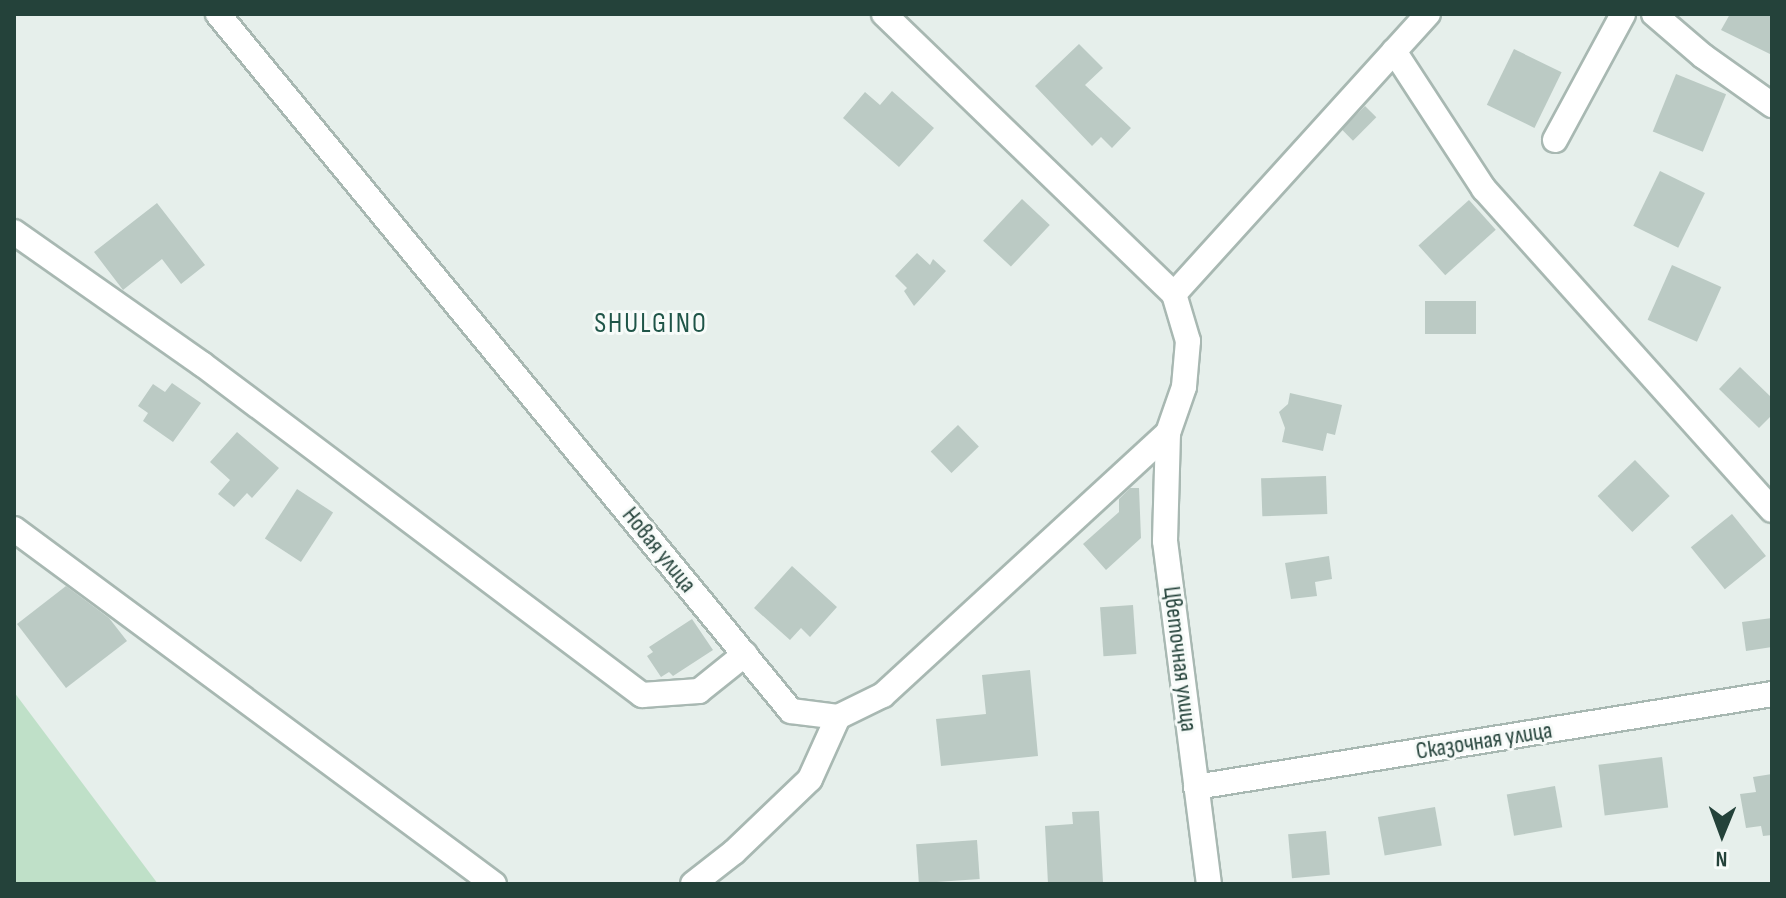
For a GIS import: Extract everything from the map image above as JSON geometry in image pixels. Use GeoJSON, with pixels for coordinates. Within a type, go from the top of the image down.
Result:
{"type":"FeatureCollection","features":[{"type":"Feature","properties":{"kind":"street","name":"Новая улица"},"geometry":{"type":"LineString","coordinates":[[218,14],[791,711],[838,717]]}},
{"type":"Feature","properties":{"kind":"street"},"geometry":{"type":"LineString","coordinates":[[693,884],[734,852],[810,779],[838,717],[883,695],[1168,433],[1184,387],[1188,341],[1174,294],[884,14]]}},
{"type":"Feature","properties":{"kind":"street"},"geometry":{"type":"LineString","coordinates":[[1174,294],[1428,14]]}},
{"type":"Feature","properties":{"kind":"street"},"geometry":{"type":"LineString","coordinates":[[1555,140],[1623,14]]}},
{"type":"Feature","properties":{"kind":"street"},"geometry":{"type":"LineString","coordinates":[[1654,14],[1703,56],[1772,105]]}},
{"type":"Feature","properties":{"kind":"street"},"geometry":{"type":"LineString","coordinates":[[1394,51],[1484,189],[1772,510]]}},
{"type":"Feature","properties":{"kind":"street"},"geometry":{"type":"LineString","coordinates":[[14,232],[202,364],[642,695],[699,691],[745,654]]}},
{"type":"Feature","properties":{"kind":"street","name":"Цветочная улица"},"geometry":{"type":"LineString","coordinates":[[1168,433],[1165,541],[1209,884]]}},
{"type":"Feature","properties":{"kind":"street"},"geometry":{"type":"LineString","coordinates":[[14,529],[494,884]]}},
{"type":"Feature","properties":{"kind":"street","name":"Сказочная улица"},"geometry":{"type":"LineString","coordinates":[[1196,787],[1772,694]]}},
{"type":"Feature","properties":{"kind":"green space"},"geometry":{"type":"Polygon","coordinates":[[[14,692],[158,884],[14,884],[14,692]]]}},
{"type":"Feature","properties":{"kind":"building"},"geometry":{"type":"Polygon","coordinates":[[[1730,14],[1772,14],[1772,55],[1721,30],[1730,14]]]}},
{"type":"Feature","properties":{"kind":"building"},"geometry":{"type":"Polygon","coordinates":[[[1079,44],[1103,68],[1085,85],[1131,128],[1112,148],[1101,137],[1092,146],[1035,86],[1079,44]]]}},
{"type":"Feature","properties":{"kind":"building"},"geometry":{"type":"Polygon","coordinates":[[[1514,49],[1562,72],[1534,128],[1487,105],[1514,49]]]}},
{"type":"Feature","properties":{"kind":"building"},"geometry":{"type":"Polygon","coordinates":[[[1676,74],[1726,94],[1703,152],[1653,131],[1676,74]]]}},
{"type":"Feature","properties":{"kind":"building"},"geometry":{"type":"Polygon","coordinates":[[[892,91],[934,128],[899,167],[843,118],[865,92],[880,105],[892,91]]]}},
{"type":"Feature","properties":{"kind":"building"},"geometry":{"type":"Polygon","coordinates":[[[1365,106],[1376,117],[1353,141],[1342,129],[1365,106]]]}},
{"type":"Feature","properties":{"kind":"building"},"geometry":{"type":"Polygon","coordinates":[[[1660,171],[1705,193],[1678,248],[1633,226],[1660,171]]]}},
{"type":"Feature","properties":{"kind":"building"},"geometry":{"type":"Polygon","coordinates":[[[1022,199],[1050,225],[1011,267],[983,241],[1022,199]]]}},
{"type":"Feature","properties":{"kind":"building"},"geometry":{"type":"Polygon","coordinates":[[[1469,200],[1496,230],[1445,275],[1418,246],[1469,200]]]}},
{"type":"Feature","properties":{"kind":"building"},"geometry":{"type":"Polygon","coordinates":[[[157,203],[205,265],[181,284],[162,259],[123,290],[94,252],[157,203]]]}},
{"type":"Feature","properties":{"kind":"building"},"geometry":{"type":"Polygon","coordinates":[[[917,253],[930,265],[933,259],[946,271],[914,306],[904,291],[907,288],[895,276],[917,253]]]}},
{"type":"Feature","properties":{"kind":"building"},"geometry":{"type":"Polygon","coordinates":[[[1672,265],[1721,287],[1697,342],[1648,320],[1672,265]]]}},
{"type":"Feature","properties":{"kind":"building"},"geometry":{"type":"Polygon","coordinates":[[[1425,301],[1476,301],[1476,334],[1425,334],[1425,301]]]}},
{"type":"Feature","properties":{"kind":"building"},"geometry":{"type":"Polygon","coordinates":[[[1740,367],[1772,398],[1772,415],[1759,428],[1719,389],[1740,367]]]}},
{"type":"Feature","properties":{"kind":"building"},"geometry":{"type":"Polygon","coordinates":[[[172,383],[201,403],[173,442],[143,421],[148,413],[138,406],[153,384],[165,392],[172,383]]]}},
{"type":"Feature","properties":{"kind":"building"},"geometry":{"type":"Polygon","coordinates":[[[1290,393],[1342,405],[1335,435],[1327,433],[1323,451],[1282,442],[1285,428],[1279,412],[1288,404],[1290,393]]]}},
{"type":"Feature","properties":{"kind":"building"},"geometry":{"type":"Polygon","coordinates":[[[958,425],[979,447],[952,473],[931,451],[958,425]]]}},
{"type":"Feature","properties":{"kind":"building"},"geometry":{"type":"Polygon","coordinates":[[[237,432],[279,468],[252,498],[247,493],[234,507],[218,494],[230,480],[210,462],[237,432]]]}},
{"type":"Feature","properties":{"kind":"building"},"geometry":{"type":"Polygon","coordinates":[[[1635,460],[1670,496],[1632,532],[1598,496],[1635,460]]]}},
{"type":"Feature","properties":{"kind":"building"},"geometry":{"type":"Polygon","coordinates":[[[1326,476],[1327,514],[1262,516],[1261,478],[1326,476]]]}},
{"type":"Feature","properties":{"kind":"building"},"geometry":{"type":"Polygon","coordinates":[[[1130,488],[1139,488],[1141,538],[1106,570],[1083,544],[1119,512],[1119,499],[1130,488]]]}},
{"type":"Feature","properties":{"kind":"building"},"geometry":{"type":"Polygon","coordinates":[[[297,489],[333,512],[301,562],[265,538],[297,489]]]}},
{"type":"Feature","properties":{"kind":"building"},"geometry":{"type":"Polygon","coordinates":[[[1732,514],[1766,556],[1725,589],[1691,547],[1732,514]]]}},
{"type":"Feature","properties":{"kind":"building"},"geometry":{"type":"Polygon","coordinates":[[[1329,556],[1332,579],[1315,582],[1317,596],[1291,599],[1285,563],[1329,556]]]}},
{"type":"Feature","properties":{"kind":"building"},"geometry":{"type":"Polygon","coordinates":[[[792,566],[837,607],[810,637],[801,628],[790,640],[754,608],[792,566]]]}},
{"type":"Feature","properties":{"kind":"building"},"geometry":{"type":"Polygon","coordinates":[[[66,586],[109,618],[127,641],[66,688],[17,624],[66,586]]]}},
{"type":"Feature","properties":{"kind":"building"},"geometry":{"type":"Polygon","coordinates":[[[1133,605],[1136,654],[1103,656],[1100,607],[1133,605]]]}},
{"type":"Feature","properties":{"kind":"building"},"geometry":{"type":"Polygon","coordinates":[[[1772,618],[1772,647],[1746,651],[1742,622],[1772,618]]]}},
{"type":"Feature","properties":{"kind":"building"},"geometry":{"type":"Polygon","coordinates":[[[692,619],[713,650],[673,676],[669,672],[661,677],[647,656],[653,652],[649,647],[692,619]]]}},
{"type":"Feature","properties":{"kind":"building"},"geometry":{"type":"Polygon","coordinates":[[[1030,670],[1038,756],[941,766],[936,719],[986,714],[982,675],[1030,670]]]}},
{"type":"Feature","properties":{"kind":"building"},"geometry":{"type":"Polygon","coordinates":[[[1662,757],[1668,808],[1605,815],[1598,765],[1662,757]]]}},
{"type":"Feature","properties":{"kind":"building"},"geometry":{"type":"Polygon","coordinates":[[[1772,774],[1772,835],[1763,836],[1761,826],[1746,828],[1740,794],[1756,792],[1753,777],[1772,774]]]}},
{"type":"Feature","properties":{"kind":"building"},"geometry":{"type":"Polygon","coordinates":[[[1555,786],[1562,827],[1514,836],[1507,795],[1555,786]]]}},
{"type":"Feature","properties":{"kind":"building"},"geometry":{"type":"Polygon","coordinates":[[[1435,807],[1442,845],[1385,855],[1378,817],[1435,807]]]}},
{"type":"Feature","properties":{"kind":"building"},"geometry":{"type":"Polygon","coordinates":[[[1099,811],[1103,882],[1048,884],[1045,826],[1073,824],[1072,812],[1099,811]]]}},
{"type":"Feature","properties":{"kind":"building"},"geometry":{"type":"Polygon","coordinates":[[[1326,831],[1330,875],[1292,878],[1288,834],[1326,831]]]}},
{"type":"Feature","properties":{"kind":"building"},"geometry":{"type":"Polygon","coordinates":[[[977,840],[980,879],[919,883],[916,844],[977,840]]]}},
{"type":"Feature","properties":{"kind":"district","name":"SHULGINO"},"geometry":{"type":"Point","coordinates":[651,324]}}]}
